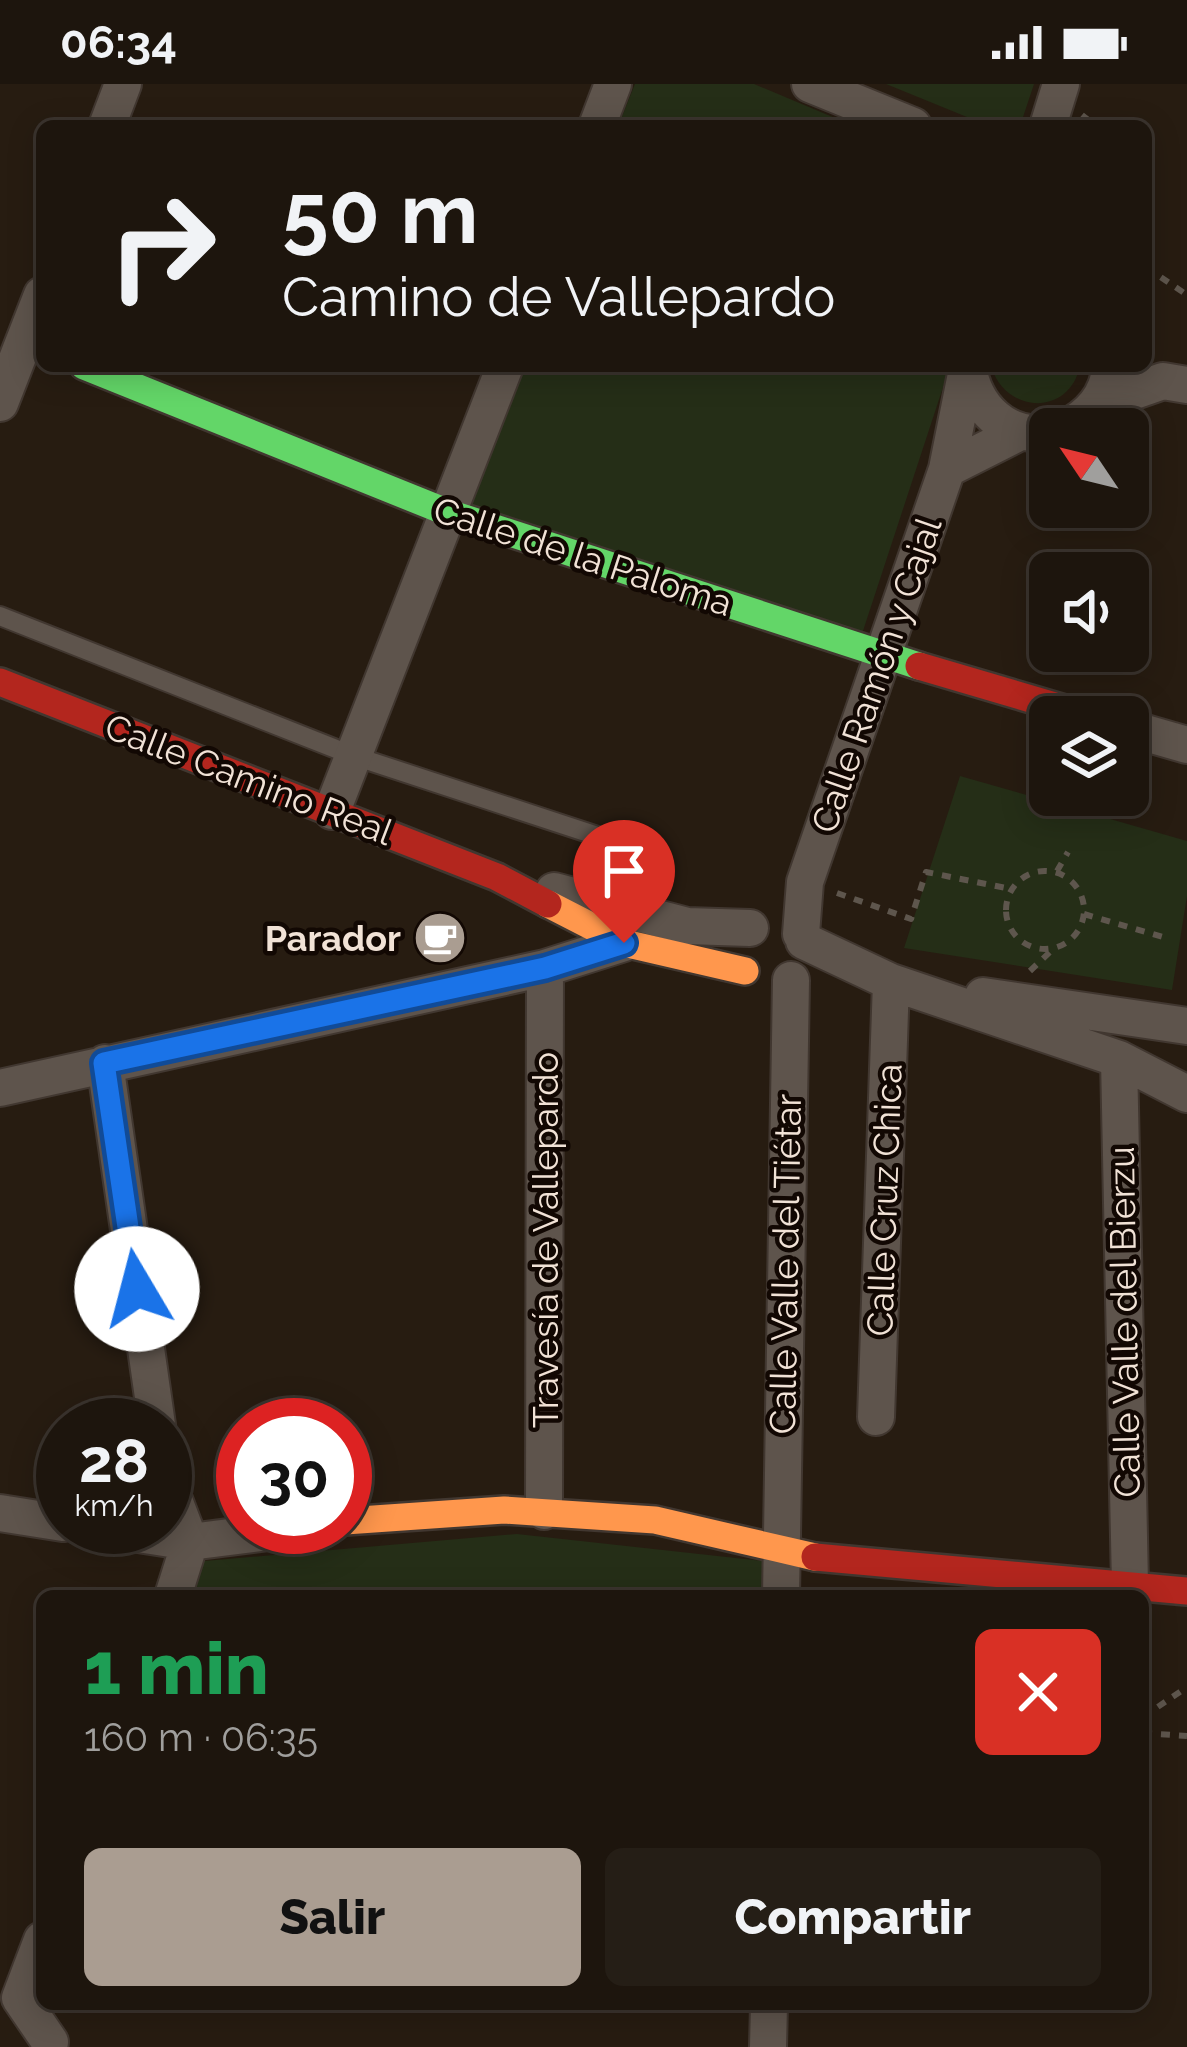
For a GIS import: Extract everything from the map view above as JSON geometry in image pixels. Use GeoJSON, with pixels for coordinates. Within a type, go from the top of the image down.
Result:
{"type":"FeatureCollection","features":[{"type":"Feature","properties":{"kind":"street"},"geometry":{"type":"LineString","coordinates":[[109,120],[123,84]]}},
{"type":"Feature","properties":{"kind":"street"},"geometry":{"type":"LineString","coordinates":[[599,120],[613,84]]}},
{"type":"Feature","properties":{"kind":"street"},"geometry":{"type":"LineString","coordinates":[[810,84],[898,120]]}},
{"type":"Feature","properties":{"kind":"street"},"geometry":{"type":"LineString","coordinates":[[1050,120],[1061,84]]}},
{"type":"Feature","properties":{"kind":"street"},"geometry":{"type":"LineString","coordinates":[[0,403],[36,309]]}},
{"type":"Feature","properties":{"kind":"street","name":"Calle de la Paloma"},"geometry":{"type":"LineString","coordinates":[[99,372],[449,513],[1029,698]]}},
{"type":"Feature","properties":{"kind":"street"},"geometry":{"type":"LineString","coordinates":[[332,812],[503,372]]}},
{"type":"Feature","properties":{"kind":"street","name":"Calle Ramón y Cajal"},"geometry":{"type":"LineString","coordinates":[[783,931],[806,881],[946,469],[966,372]]}},
{"type":"Feature","properties":{"kind":"street"},"geometry":{"type":"LineString","coordinates":[[969,372],[984,409],[1000,423],[1029,430]]}},
{"type":"Feature","properties":{"kind":"street"},"geometry":{"type":"LineString","coordinates":[[1093,408],[1106,389],[1110,372]]}},
{"type":"Feature","properties":{"kind":"street"},"geometry":{"type":"LineString","coordinates":[[1097,404],[1164,377]]}},
{"type":"Feature","properties":{"kind":"street","name":"Calle Ramón y Cajal"},"geometry":{"type":"LineString","coordinates":[[946,469],[1029,434]]}},
{"type":"Feature","properties":{"kind":"street","name":"Calle Camino Real"},"geometry":{"type":"LineString","coordinates":[[0,684],[745,970]]}},
{"type":"Feature","properties":{"kind":"street"},"geometry":{"type":"LineString","coordinates":[[1149,734],[1187,745]]}},
{"type":"Feature","properties":{"kind":"street"},"geometry":{"type":"LineString","coordinates":[[0,1088],[545,968],[631,928]]}},
{"type":"Feature","properties":{"kind":"street","name":"Calle Camino Real"},"geometry":{"type":"LineString","coordinates":[[631,928],[783,931],[891,982]]}},
{"type":"Feature","properties":{"kind":"street"},"geometry":{"type":"LineString","coordinates":[[783,931],[805,961],[793,979],[761,983],[745,970],[740,953],[783,931]]}},
{"type":"Feature","properties":{"kind":"street","name":"Travesía de Vallepardo"},"geometry":{"type":"LineString","coordinates":[[544,1511],[545,968]]}},
{"type":"Feature","properties":{"kind":"street","name":"Calle Camino Real"},"geometry":{"type":"LineString","coordinates":[[793,979],[891,982],[1187,1026]]}},
{"type":"Feature","properties":{"kind":"street","name":"Calle Valle del Tiétar"},"geometry":{"type":"LineString","coordinates":[[781,1590],[793,979]]}},
{"type":"Feature","properties":{"kind":"street"},"geometry":{"type":"LineString","coordinates":[[891,982],[1119,1059],[1187,1094]]}},
{"type":"Feature","properties":{"kind":"street","name":"Calle Cruz Chica"},"geometry":{"type":"LineString","coordinates":[[877,1417],[891,982]]}},
{"type":"Feature","properties":{"kind":"street","name":"Calle Valle del Bierzu"},"geometry":{"type":"LineString","coordinates":[[1119,1059],[1130,1585]]}},
{"type":"Feature","properties":{"kind":"street"},"geometry":{"type":"LineString","coordinates":[[104,1063],[153,1398]]}},
{"type":"Feature","properties":{"kind":"street"},"geometry":{"type":"LineString","coordinates":[[372,1517],[544,1511],[655,1520],[818,1558],[1187,1591]]}},
{"type":"Feature","properties":{"kind":"street"},"geometry":{"type":"LineString","coordinates":[[0,1513],[36,1518]]}},
{"type":"Feature","properties":{"kind":"street"},"geometry":{"type":"LineString","coordinates":[[174,1590],[186,1554]]}},
{"type":"Feature","properties":{"kind":"street"},"geometry":{"type":"LineString","coordinates":[[36,1956],[20,1998],[55,2045]]}},
{"type":"Feature","properties":{"kind":"street"},"geometry":{"type":"LineString","coordinates":[[768,2047],[769,2010]]}},
{"type":"Feature","properties":{"kind":"lane"},"geometry":{"type":"LineString","coordinates":[[0,616],[354,757],[628,846],[631,928]]}},
{"type":"Feature","properties":{"kind":"path"},"geometry":{"type":"LineString","coordinates":[[1152,271],[1187,295]]}},
{"type":"Feature","properties":{"kind":"path"},"geometry":{"type":"LineString","coordinates":[[1057,872],[1068,852]]}},
{"type":"Feature","properties":{"kind":"path"},"geometry":{"type":"LineString","coordinates":[[806,881],[911,919],[926,872],[1011,890]]}},
{"type":"Feature","properties":{"kind":"path"},"geometry":{"type":"LineString","coordinates":[[1057,872],[1075,884],[1083,898],[1084,914],[1076,935],[1066,944],[1040,949],[1028,946],[1010,927],[1006,902],[1011,890],[1031,873],[1057,872]]}},
{"type":"Feature","properties":{"kind":"path"},"geometry":{"type":"LineString","coordinates":[[1075,884],[1084,878]]}},
{"type":"Feature","properties":{"kind":"path"},"geometry":{"type":"LineString","coordinates":[[1084,914],[1163,937]]}},
{"type":"Feature","properties":{"kind":"path"},"geometry":{"type":"LineString","coordinates":[[1149,1713],[1187,1687]]}},
{"type":"Feature","properties":{"kind":"path"},"geometry":{"type":"LineString","coordinates":[[1149,1733],[1187,1736]]}},
{"type":"Feature","properties":{"kind":"green space"},"geometry":{"type":"Polygon","coordinates":[[[635,84],[754,84],[840,120],[620,120],[635,84]]]}},
{"type":"Feature","properties":{"kind":"green space"},"geometry":{"type":"Polygon","coordinates":[[[886,84],[1034,84],[1022,120],[974,120],[886,84]]]}},
{"type":"Feature","properties":{"kind":"green space"},"geometry":{"type":"Polygon","coordinates":[[[521,372],[948,372],[861,637],[468,505],[521,372]]]}},
{"type":"Feature","properties":{"kind":"green space"},"geometry":{"type":"Polygon","coordinates":[[[994,372],[1078,372],[1063,394],[1037,403],[1022,401],[998,382],[994,372]]]}},
{"type":"Feature","properties":{"kind":"green space"},"geometry":{"type":"Polygon","coordinates":[[[960,776],[1029,796],[1029,816],[1100,816],[1187,841],[1187,896],[1172,990],[904,948],[960,776]]]}},
{"type":"Feature","properties":{"kind":"green space"},"geometry":{"type":"Polygon","coordinates":[[[517,1534],[763,1561],[762,1590],[192,1590],[204,1561],[285,1554],[372,1554],[372,1547],[517,1534]]]}},
{"type":"Feature","properties":{"kind":"traffic: fast"},"geometry":{"type":"LineString","coordinates":[[99,372],[449,513],[919,666]]}},
{"type":"Feature","properties":{"kind":"traffic: slow"},"geometry":{"type":"LineString","coordinates":[[548,904],[624,943],[745,971]]}},
{"type":"Feature","properties":{"kind":"traffic: slow"},"geometry":{"type":"LineString","coordinates":[[372,1519],[504,1510],[655,1520],[815,1557]]}},
{"type":"Feature","properties":{"kind":"traffic: jam"},"geometry":{"type":"LineString","coordinates":[[919,666],[1029,698]]}},
{"type":"Feature","properties":{"kind":"traffic: jam"},"geometry":{"type":"LineString","coordinates":[[0,682],[497,877],[548,904]]}},
{"type":"Feature","properties":{"kind":"traffic: jam"},"geometry":{"type":"LineString","coordinates":[[815,1557],[1187,1591]]}},
{"type":"Feature","properties":{"kind":"place","name":"Parador"},"geometry":{"type":"Point","coordinates":[440,938]}},
{"type":"Feature","properties":{"kind":"route"},"geometry":{"type":"LineString","coordinates":[[137,1289],[104,1063],[545,968],[624,943]]}}]}
